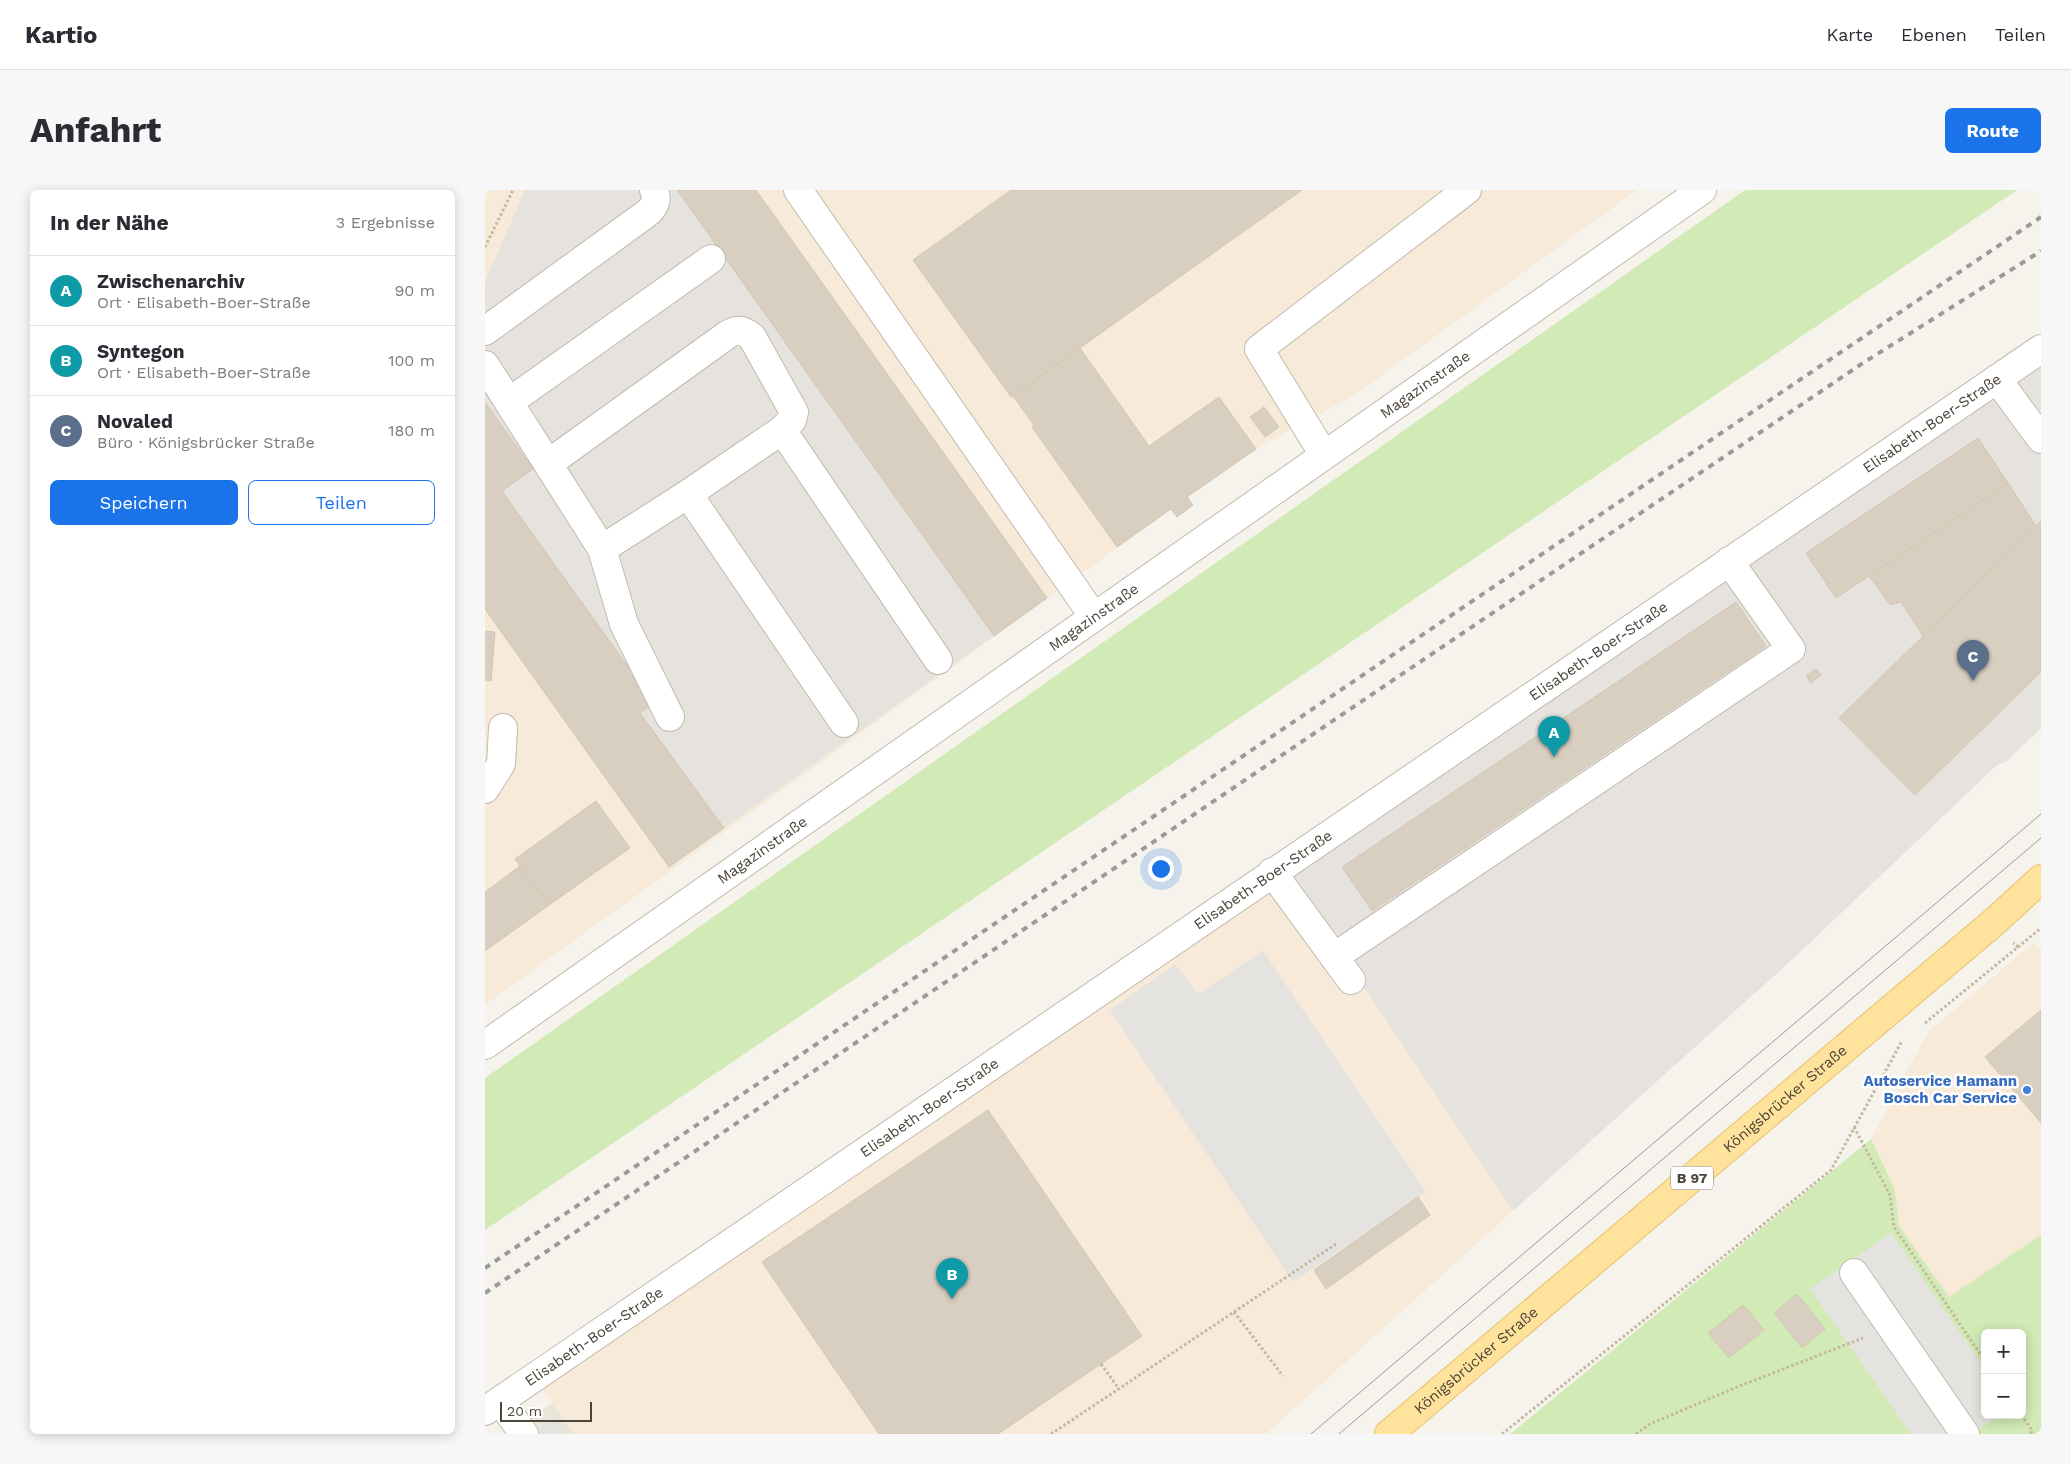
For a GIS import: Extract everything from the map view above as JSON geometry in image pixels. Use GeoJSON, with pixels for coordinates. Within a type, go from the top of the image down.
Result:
{"type":"FeatureCollection","features":[{"type":"Feature","properties":{"kind":"main road","name":"Königsbrücker Straße"},"geometry":{"type":"LineString","coordinates":[[1389,1434],[1994,922],[2041,880]]}},
{"type":"Feature","properties":{"kind":"street"},"geometry":{"type":"LineString","coordinates":[[485,331],[646,214],[654,207],[657,197],[654,190]]}},
{"type":"Feature","properties":{"kind":"street"},"geometry":{"type":"LineString","coordinates":[[798,190],[1094,617]]}},
{"type":"Feature","properties":{"kind":"street"},"geometry":{"type":"LineString","coordinates":[[1325,455],[1259,349],[1467,190]]}},
{"type":"Feature","properties":{"kind":"street","name":"Magazinstraße"},"geometry":{"type":"LineString","coordinates":[[485,1044],[1702,190]]}},
{"type":"Feature","properties":{"kind":"street"},"geometry":{"type":"LineString","coordinates":[[509,402],[711,259]]}},
{"type":"Feature","properties":{"kind":"street"},"geometry":{"type":"LineString","coordinates":[[549,463],[736,330],[744,331],[752,337],[794,412],[792,420],[782,430],[688,494],[602,549]]}},
{"type":"Feature","properties":{"kind":"street","name":"Elisabeth-Boer-Straße"},"geometry":{"type":"LineString","coordinates":[[493,1406],[1272,872],[2041,349]]}},
{"type":"Feature","properties":{"kind":"street"},"geometry":{"type":"LineString","coordinates":[[485,365],[602,549],[624,624],[670,717]]}},
{"type":"Feature","properties":{"kind":"street"},"geometry":{"type":"LineString","coordinates":[[1997,379],[2041,439]]}},
{"type":"Feature","properties":{"kind":"street"},"geometry":{"type":"LineString","coordinates":[[782,430],[938,660]]}},
{"type":"Feature","properties":{"kind":"street"},"geometry":{"type":"LineString","coordinates":[[688,494],[844,723]]}},
{"type":"Feature","properties":{"kind":"street"},"geometry":{"type":"LineString","coordinates":[[1334,957],[1791,649],[1729,561]]}},
{"type":"Feature","properties":{"kind":"street"},"geometry":{"type":"LineString","coordinates":[[485,789],[501,764],[503,728]]}},
{"type":"Feature","properties":{"kind":"street"},"geometry":{"type":"LineString","coordinates":[[1272,872],[1351,980]]}},
{"type":"Feature","properties":{"kind":"street"},"geometry":{"type":"LineString","coordinates":[[1854,1273],[1965,1434]]}},
{"type":"Feature","properties":{"kind":"street"},"geometry":{"type":"LineString","coordinates":[[493,1406],[524,1434]]}},
{"type":"Feature","properties":{"kind":"path"},"geometry":{"type":"LineString","coordinates":[[485,246],[513,190]]}},
{"type":"Feature","properties":{"kind":"path"},"geometry":{"type":"LineString","coordinates":[[1994,922],[2018,947]]}},
{"type":"Feature","properties":{"kind":"path"},"geometry":{"type":"LineString","coordinates":[[1917,1029],[2041,928]]}},
{"type":"Feature","properties":{"kind":"path"},"geometry":{"type":"LineString","coordinates":[[1502,1434],[1831,1170],[1902,1042],[1909,1035]]}},
{"type":"Feature","properties":{"kind":"path"},"geometry":{"type":"LineString","coordinates":[[1854,1127],[1890,1195],[1894,1228],[1981,1355]]}},
{"type":"Feature","properties":{"kind":"path"},"geometry":{"type":"LineString","coordinates":[[1051,1434],[1336,1244]]}},
{"type":"Feature","properties":{"kind":"path"},"geometry":{"type":"LineString","coordinates":[[1234,1312],[1283,1376]]}},
{"type":"Feature","properties":{"kind":"path"},"geometry":{"type":"LineString","coordinates":[[1636,1434],[1650,1424],[1737,1387],[1891,1327]]}},
{"type":"Feature","properties":{"kind":"path"},"geometry":{"type":"LineString","coordinates":[[1101,1364],[1119,1389]]}},
{"type":"Feature","properties":{"kind":"path"},"geometry":{"type":"LineString","coordinates":[[2024,1419],[2032,1430],[2031,1434]]}},
{"type":"Feature","properties":{"kind":"shaded area"},"geometry":{"type":"Polygon","coordinates":[[[485,190],[1637,190],[1353,396],[1256,449],[1188,497],[1193,505],[1177,517],[1171,509],[485,1005],[485,190]]]}},
{"type":"Feature","properties":{"kind":"shaded area"},"geometry":{"type":"Polygon","coordinates":[[[525,190],[756,190],[1047,598],[669,867],[485,609],[485,282],[525,190]]]}},
{"type":"Feature","properties":{"kind":"shaded area"},"geometry":{"type":"Polygon","coordinates":[[[2041,335],[2041,728],[2007,761],[1997,765],[1796,956],[1513,1211],[1283,865],[2041,335]]]}},
{"type":"Feature","properties":{"kind":"shaded area"},"geometry":{"type":"Polygon","coordinates":[[[1283,865],[1513,1211],[1266,1434],[574,1434],[534,1378],[1283,865]]]}},
{"type":"Feature","properties":{"kind":"shaded area"},"geometry":{"type":"Polygon","coordinates":[[[2033,943],[2041,948],[2041,1235],[1949,1298],[1899,1226],[1895,1190],[1871,1139],[1928,1032],[2033,943]]]}},
{"type":"Feature","properties":{"kind":"shaded area"},"geometry":{"type":"Polygon","coordinates":[[[1263,951],[1426,1192],[1293,1282],[1110,1010],[1175,964],[1198,994],[1263,951]]]}},
{"type":"Feature","properties":{"kind":"shaded area"},"geometry":{"type":"Polygon","coordinates":[[[1891,1233],[1981,1363],[1981,1419],[1993,1419],[1971,1434],[1911,1434],[1810,1289],[1891,1233]]]}},
{"type":"Feature","properties":{"kind":"shaded area"},"geometry":{"type":"Polygon","coordinates":[[[554,1402],[576,1434],[506,1434],[554,1402]]]}},
{"type":"Feature","properties":{"kind":"shaded area"},"geometry":{"type":"Polygon","coordinates":[[[554,1417],[567,1434],[531,1434],[531,1433],[554,1417]]]}},
{"type":"Feature","properties":{"kind":"green space"},"geometry":{"type":"Polygon","coordinates":[[[1745,190],[2017,190],[485,1230],[485,1078],[1745,190]]]}},
{"type":"Feature","properties":{"kind":"green space"},"geometry":{"type":"Polygon","coordinates":[[[1871,1139],[1895,1190],[1899,1226],[1949,1297],[2041,1235],[2041,1434],[1510,1434],[1871,1139]]]}},
{"type":"Feature","properties":{"kind":"building"},"geometry":{"type":"Polygon","coordinates":[[[677,190],[756,190],[1047,598],[994,636],[677,190]]]}},
{"type":"Feature","properties":{"kind":"building"},"geometry":{"type":"Polygon","coordinates":[[[1011,190],[1302,190],[1011,397],[913,260],[1011,190]]]}},
{"type":"Feature","properties":{"kind":"building"},"geometry":{"type":"Polygon","coordinates":[[[1080,348],[1149,446],[1219,397],[1256,449],[1187,497],[1193,505],[1177,517],[1171,509],[1117,547],[1032,427],[1034,425],[1013,396],[1080,348]]]}},
{"type":"Feature","properties":{"kind":"building"},"geometry":{"type":"Polygon","coordinates":[[[485,402],[533,469],[502,491],[654,703],[640,713],[724,828],[669,867],[485,609],[485,502],[487,500],[485,497],[485,402]]]}},
{"type":"Feature","properties":{"kind":"building"},"geometry":{"type":"Polygon","coordinates":[[[1264,407],[1279,427],[1265,437],[1250,417],[1264,407]]]}},
{"type":"Feature","properties":{"kind":"building"},"geometry":{"type":"Polygon","coordinates":[[[1978,438],[2008,483],[1836,598],[1806,553],[1978,438]]]}},
{"type":"Feature","properties":{"kind":"building"},"geometry":{"type":"Polygon","coordinates":[[[2008,483],[2036,526],[1923,636],[1901,602],[1890,605],[1869,576],[2008,483]]]}},
{"type":"Feature","properties":{"kind":"building"},"geometry":{"type":"Polygon","coordinates":[[[2041,521],[2041,672],[1915,795],[1839,718],[2041,521]]]}},
{"type":"Feature","properties":{"kind":"building"},"geometry":{"type":"Polygon","coordinates":[[[1736,602],[1766,646],[1372,911],[1342,867],[1736,602]]]}},
{"type":"Feature","properties":{"kind":"building"},"geometry":{"type":"Polygon","coordinates":[[[485,631],[495,632],[491,681],[485,680],[485,631]]]}},
{"type":"Feature","properties":{"kind":"building"},"geometry":{"type":"Polygon","coordinates":[[[1816,669],[1821,675],[1811,683],[1806,676],[1816,669]]]}},
{"type":"Feature","properties":{"kind":"building"},"geometry":{"type":"Polygon","coordinates":[[[596,801],[630,848],[549,905],[515,859],[596,801]]]}},
{"type":"Feature","properties":{"kind":"building"},"geometry":{"type":"Polygon","coordinates":[[[520,866],[549,905],[485,951],[485,892],[520,866]]]}},
{"type":"Feature","properties":{"kind":"building","name":"Autoservice Hamann Bosch Car Service"},"geometry":{"type":"Polygon","coordinates":[[[2041,1010],[2041,1123],[1985,1057],[2041,1010]]]}},
{"type":"Feature","properties":{"kind":"building"},"geometry":{"type":"Polygon","coordinates":[[[988,1110],[1142,1336],[998,1434],[879,1434],[762,1262],[988,1110]]]}},
{"type":"Feature","properties":{"kind":"building"},"geometry":{"type":"Polygon","coordinates":[[[1418,1197],[1430,1215],[1326,1289],[1314,1270],[1418,1197]]]}},
{"type":"Feature","properties":{"kind":"building"},"geometry":{"type":"Polygon","coordinates":[[[1797,1294],[1825,1329],[1802,1348],[1774,1313],[1797,1294]]]}},
{"type":"Feature","properties":{"kind":"building"},"geometry":{"type":"Polygon","coordinates":[[[1743,1305],[1764,1330],[1729,1358],[1708,1333],[1743,1305]]]}},
{"type":"Feature","properties":{"kind":"tram line"},"geometry":{"type":"LineString","coordinates":[[1311,1434],[2041,814]]}},
{"type":"Feature","properties":{"kind":"tram line"},"geometry":{"type":"LineString","coordinates":[[1339,1434],[2041,838]]}},
{"type":"Feature","properties":{"kind":"railway"},"geometry":{"type":"LineString","coordinates":[[485,1268],[2041,217]]}},
{"type":"Feature","properties":{"kind":"railway"},"geometry":{"type":"LineString","coordinates":[[485,1293],[1863,363],[2041,251]]}},
{"type":"Feature","properties":{"kind":"place","name":"Novaled"},"geometry":{"type":"Point","coordinates":[1973,681]}},
{"type":"Feature","properties":{"kind":"place","name":"Zwischenarchiv"},"geometry":{"type":"Point","coordinates":[1554,757]}},
{"type":"Feature","properties":{"kind":"place","name":"Autoservice Hamann Bosch Car Service"},"geometry":{"type":"Point","coordinates":[2027,1090]}},
{"type":"Feature","properties":{"kind":"place","name":"Syntegon"},"geometry":{"type":"Point","coordinates":[952,1299]}}]}
